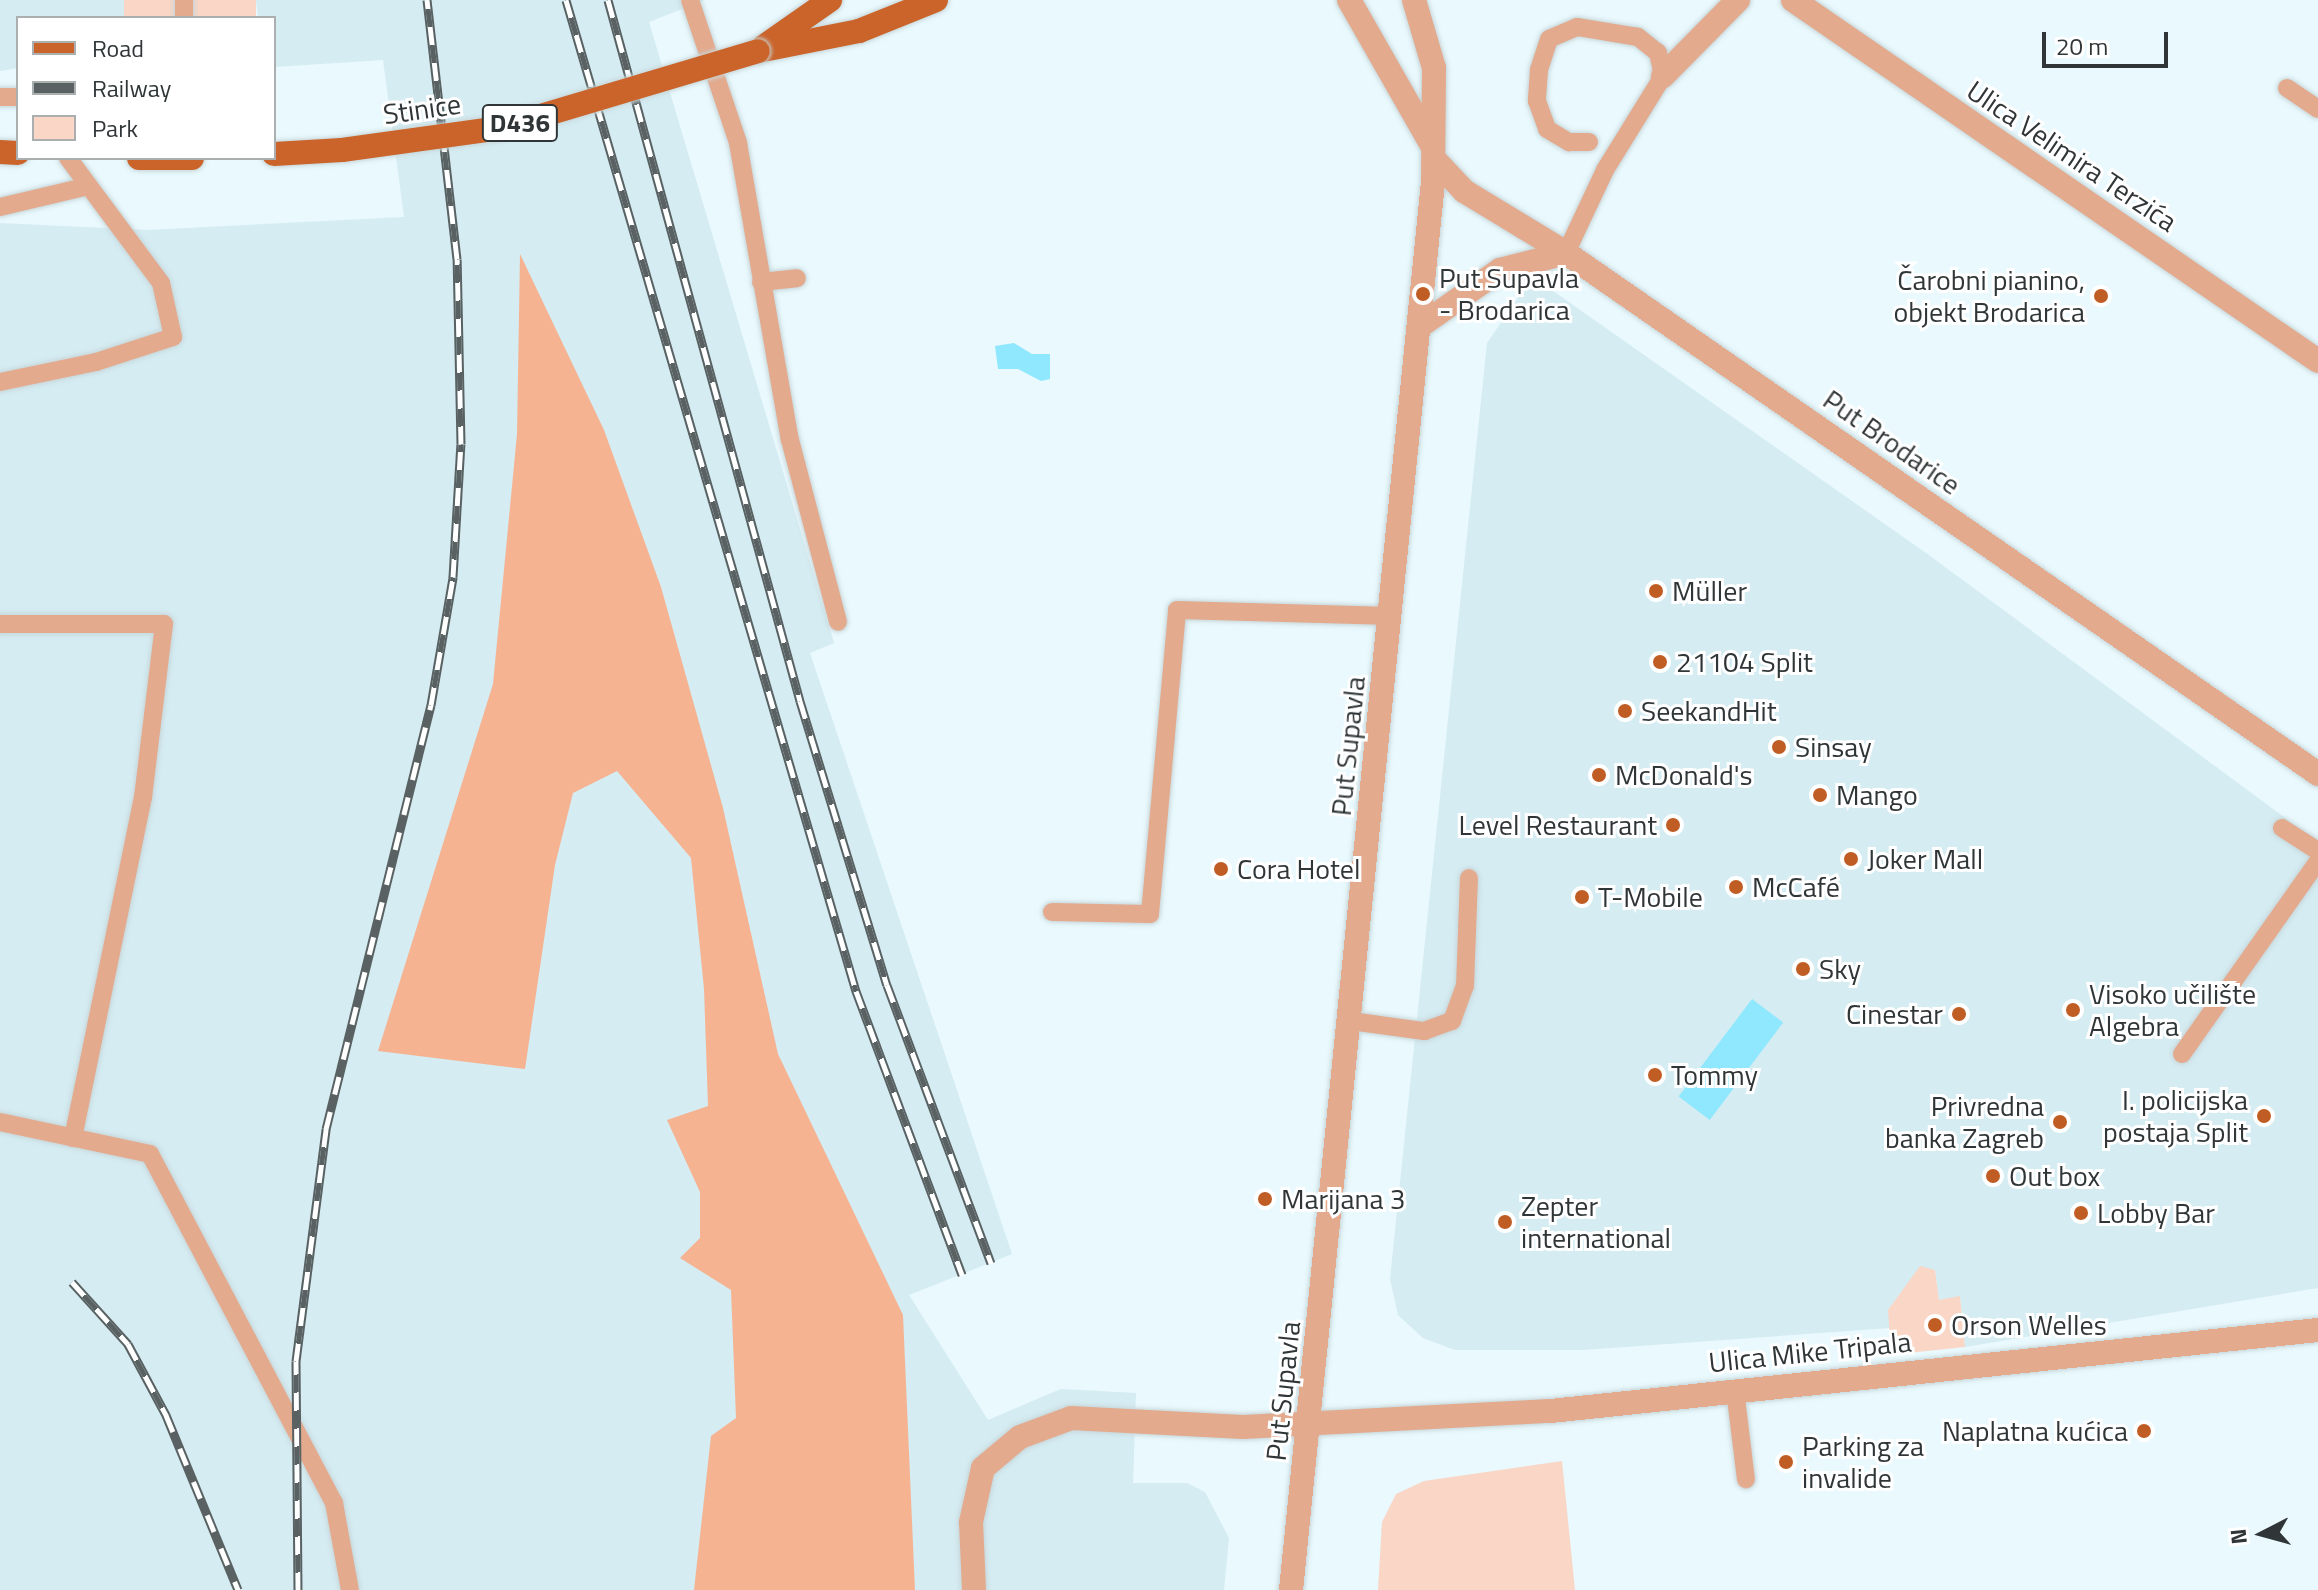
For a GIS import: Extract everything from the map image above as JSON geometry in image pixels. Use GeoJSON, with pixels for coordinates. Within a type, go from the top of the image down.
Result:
{"type":"FeatureCollection","features":[{"type":"Feature","properties":{"kind":"main road","name":"Stinice"},"geometry":{"type":"LineString","coordinates":[[758,51],[830,0]]}},
{"type":"Feature","properties":{"kind":"main road","name":"Stinice"},"geometry":{"type":"LineString","coordinates":[[276,154],[342,150],[500,128],[758,51],[859,31],[936,0]]}},
{"type":"Feature","properties":{"kind":"street"},"geometry":{"type":"LineString","coordinates":[[1349,0],[1433,153]]}},
{"type":"Feature","properties":{"kind":"street","name":"Put Supavla"},"geometry":{"type":"LineString","coordinates":[[1291,1590],[1420,326],[1433,153],[1434,68],[1414,0]]}},
{"type":"Feature","properties":{"kind":"street"},"geometry":{"type":"LineString","coordinates":[[1663,76],[1738,0]]}},
{"type":"Feature","properties":{"kind":"street","name":"Ulica Velimira Terzića"},"geometry":{"type":"LineString","coordinates":[[1793,0],[2318,361]]}},
{"type":"Feature","properties":{"kind":"street","name":"Put Brodarice"},"geometry":{"type":"LineString","coordinates":[[1433,153],[1464,191],[1566,253],[2318,774]]}},
{"type":"Feature","properties":{"kind":"street"},"geometry":{"type":"LineString","coordinates":[[1420,326],[1500,270],[1566,253]]}},
{"type":"Feature","properties":{"kind":"street","name":"Ulica Mike Tripala"},"geometry":{"type":"LineString","coordinates":[[974,1590],[971,1522],[983,1468],[1020,1437],[1071,1418],[1308,1425],[1551,1411],[2318,1330]]}},
{"type":"Feature","properties":{"kind":"lane"},"geometry":{"type":"LineString","coordinates":[[690,0],[738,143],[790,440],[838,622]]}},
{"type":"Feature","properties":{"kind":"lane"},"geometry":{"type":"LineString","coordinates":[[1566,253],[1605,170],[1663,76],[1658,53],[1638,37],[1577,27],[1549,39],[1539,70],[1537,101],[1547,129],[1569,142],[1589,142]]}},
{"type":"Feature","properties":{"kind":"lane"},"geometry":{"type":"LineString","coordinates":[[2287,88],[2318,109]]}},
{"type":"Feature","properties":{"kind":"lane"},"geometry":{"type":"LineString","coordinates":[[0,382],[96,362],[173,337],[161,283],[69,160]]}},
{"type":"Feature","properties":{"kind":"lane"},"geometry":{"type":"LineString","coordinates":[[0,207],[88,186]]}},
{"type":"Feature","properties":{"kind":"lane"},"geometry":{"type":"LineString","coordinates":[[761,282],[797,278]]}},
{"type":"Feature","properties":{"kind":"lane"},"geometry":{"type":"LineString","coordinates":[[1052,912],[1150,914],[1177,610],[1392,616]]}},
{"type":"Feature","properties":{"kind":"lane"},"geometry":{"type":"LineString","coordinates":[[0,624],[164,624],[143,797],[73,1138]]}},
{"type":"Feature","properties":{"kind":"lane"},"geometry":{"type":"LineString","coordinates":[[2282,828],[2318,851]]}},
{"type":"Feature","properties":{"kind":"lane"},"geometry":{"type":"LineString","coordinates":[[2182,1054],[2318,861]]}},
{"type":"Feature","properties":{"kind":"lane"},"geometry":{"type":"LineString","coordinates":[[1351,1021],[1424,1031],[1452,1021],[1465,986],[1469,878]]}},
{"type":"Feature","properties":{"kind":"lane"},"geometry":{"type":"LineString","coordinates":[[0,1122],[150,1154],[334,1503],[350,1590]]}},
{"type":"Feature","properties":{"kind":"lane"},"geometry":{"type":"LineString","coordinates":[[1735,1390],[1746,1479]]}},
{"type":"Feature","properties":{"kind":"shaded area"},"geometry":{"type":"Polygon","coordinates":[[[0,0],[124,0],[127,16],[16,16],[16,68],[0,71],[0,0]]]}},
{"type":"Feature","properties":{"kind":"shaded area"},"geometry":{"type":"Polygon","coordinates":[[[256,0],[705,0],[649,22],[834,643],[810,653],[1012,1254],[909,1295],[988,1420],[1061,1389],[1136,1393],[1133,1483],[1187,1483],[1205,1492],[1229,1538],[1224,1590],[0,1590],[0,223],[147,230],[404,217],[383,60],[276,67],[276,16],[258,16],[256,0]]]}},
{"type":"Feature","properties":{"kind":"shaded area"},"geometry":{"type":"Polygon","coordinates":[[[520,254],[604,430],[661,587],[723,808],[778,1054],[903,1315],[915,1590],[694,1590],[711,1436],[736,1418],[731,1290],[680,1258],[700,1238],[700,1192],[667,1120],[708,1106],[704,989],[691,858],[617,771],[573,793],[555,865],[525,1069],[378,1051],[493,684],[517,434],[520,254]]]}},
{"type":"Feature","properties":{"kind":"shaded area"},"geometry":{"type":"Polygon","coordinates":[[[1529,282],[1546,286],[1926,553],[2318,842],[2318,1288],[1965,1347],[1960,1297],[1939,1300],[1935,1270],[1888,1310],[1890,1328],[1583,1350],[1455,1350],[1423,1338],[1398,1315],[1390,1279],[1487,343],[1529,282]]]}},
{"type":"Feature","properties":{"kind":"green space"},"geometry":{"type":"Polygon","coordinates":[[[124,0],[256,0],[256,16],[124,16],[124,0]]]}},
{"type":"Feature","properties":{"kind":"green space"},"geometry":{"type":"Polygon","coordinates":[[[1920,1266],[1935,1270],[1939,1300],[1960,1296],[1965,1347],[1908,1353],[1890,1340],[1888,1310],[1920,1266]]]}},
{"type":"Feature","properties":{"kind":"green space"},"geometry":{"type":"Polygon","coordinates":[[[1562,1461],[1575,1590],[1378,1590],[1382,1522],[1396,1494],[1424,1481],[1562,1461]]]}},
{"type":"Feature","properties":{"kind":"water"},"geometry":{"type":"Polygon","coordinates":[[[1014,343],[1032,354],[1050,354],[1050,379],[1041,381],[1018,369],[998,369],[995,346],[1014,343]]]}},
{"type":"Feature","properties":{"kind":"water"},"geometry":{"type":"Polygon","coordinates":[[[1752,999],[1783,1022],[1710,1120],[1679,1096],[1752,999]]]}},
{"type":"Feature","properties":{"kind":"railway"},"geometry":{"type":"LineString","coordinates":[[298,1590],[296,1361],[326,1129],[431,705],[453,577],[461,444],[457,259],[427,0]]}},
{"type":"Feature","properties":{"kind":"railway"},"geometry":{"type":"LineString","coordinates":[[566,0],[856,991],[962,1275]]}},
{"type":"Feature","properties":{"kind":"railway"},"geometry":{"type":"LineString","coordinates":[[608,0],[800,701],[887,985],[991,1263]]}},
{"type":"Feature","properties":{"kind":"railway"},"geometry":{"type":"LineString","coordinates":[[72,1282],[128,1344],[166,1415],[238,1590]]}},
{"type":"Feature","properties":{"kind":"place","name":"Put Supavla - Brodarica"},"geometry":{"type":"Point","coordinates":[1423,294]}},
{"type":"Feature","properties":{"kind":"place","name":"Čarobni pianino, objekt Brodarica"},"geometry":{"type":"Point","coordinates":[2101,296]}},
{"type":"Feature","properties":{"kind":"place","name":"Müller"},"geometry":{"type":"Point","coordinates":[1656,591]}},
{"type":"Feature","properties":{"kind":"place","name":"21104 Split"},"geometry":{"type":"Point","coordinates":[1660,662]}},
{"type":"Feature","properties":{"kind":"place","name":"SeekandHit"},"geometry":{"type":"Point","coordinates":[1625,711]}},
{"type":"Feature","properties":{"kind":"place","name":"Sinsay"},"geometry":{"type":"Point","coordinates":[1779,747]}},
{"type":"Feature","properties":{"kind":"place","name":"McDonald's"},"geometry":{"type":"Point","coordinates":[1599,775]}},
{"type":"Feature","properties":{"kind":"place","name":"Mango"},"geometry":{"type":"Point","coordinates":[1820,795]}},
{"type":"Feature","properties":{"kind":"place","name":"Level Restaurant"},"geometry":{"type":"Point","coordinates":[1673,825]}},
{"type":"Feature","properties":{"kind":"place","name":"Joker Mall"},"geometry":{"type":"Point","coordinates":[1851,859]}},
{"type":"Feature","properties":{"kind":"place","name":"Cora Hotel"},"geometry":{"type":"Point","coordinates":[1221,869]}},
{"type":"Feature","properties":{"kind":"place","name":"McCafé"},"geometry":{"type":"Point","coordinates":[1736,887]}},
{"type":"Feature","properties":{"kind":"place","name":"T-Mobile"},"geometry":{"type":"Point","coordinates":[1582,897]}},
{"type":"Feature","properties":{"kind":"place","name":"Sky"},"geometry":{"type":"Point","coordinates":[1803,969]}},
{"type":"Feature","properties":{"kind":"place","name":"Visoko učilište Algebra"},"geometry":{"type":"Point","coordinates":[2073,1010]}},
{"type":"Feature","properties":{"kind":"place","name":"Cinestar"},"geometry":{"type":"Point","coordinates":[1959,1014]}},
{"type":"Feature","properties":{"kind":"place","name":"Tommy"},"geometry":{"type":"Point","coordinates":[1655,1075]}},
{"type":"Feature","properties":{"kind":"place","name":"I. policijska postaja Split"},"geometry":{"type":"Point","coordinates":[2264,1116]}},
{"type":"Feature","properties":{"kind":"place","name":"Privredna banka Zagreb"},"geometry":{"type":"Point","coordinates":[2060,1122]}},
{"type":"Feature","properties":{"kind":"place","name":"Out box"},"geometry":{"type":"Point","coordinates":[1993,1176]}},
{"type":"Feature","properties":{"kind":"place","name":"Marijana 3"},"geometry":{"type":"Point","coordinates":[1265,1199]}},
{"type":"Feature","properties":{"kind":"place","name":"Lobby Bar"},"geometry":{"type":"Point","coordinates":[2081,1213]}},
{"type":"Feature","properties":{"kind":"place","name":"Zepter international"},"geometry":{"type":"Point","coordinates":[1505,1222]}},
{"type":"Feature","properties":{"kind":"place","name":"Orson Welles"},"geometry":{"type":"Point","coordinates":[1935,1325]}},
{"type":"Feature","properties":{"kind":"place","name":"Naplatna kućica"},"geometry":{"type":"Point","coordinates":[2144,1431]}},
{"type":"Feature","properties":{"kind":"place","name":"Parking za invalide"},"geometry":{"type":"Point","coordinates":[1786,1462]}}]}
